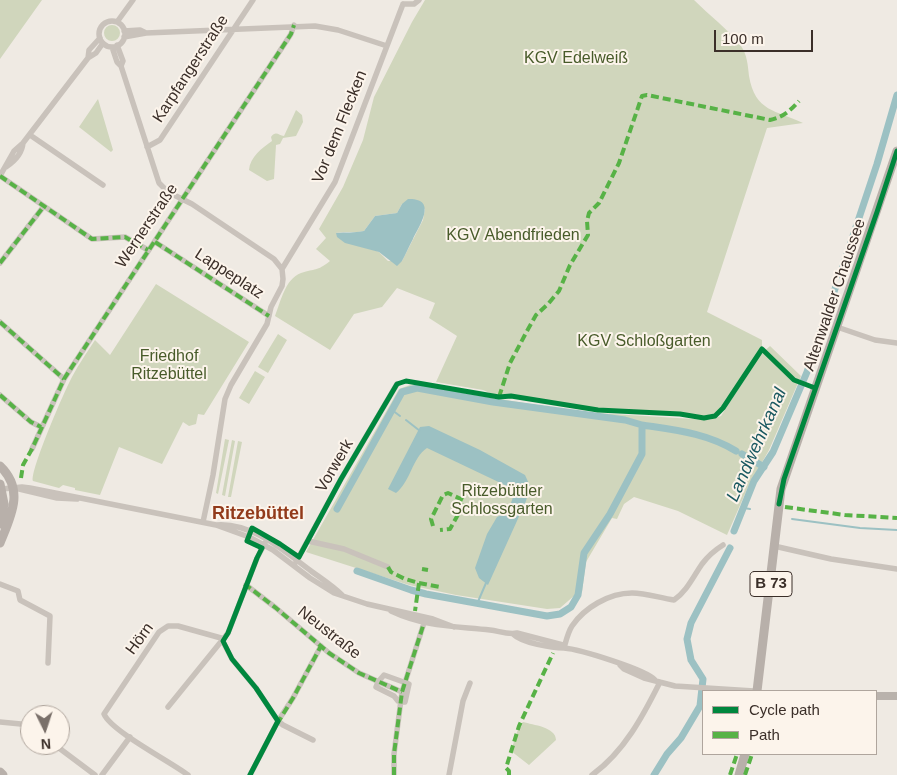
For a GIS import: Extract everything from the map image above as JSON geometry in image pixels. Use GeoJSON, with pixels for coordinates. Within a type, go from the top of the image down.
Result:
{"type":"FeatureCollection","features":[{"type":"Feature","properties":{"kind":"main road","name":"Altenwalder Chaussee"},"geometry":{"type":"LineString","coordinates":[[774,546],[784,479],[897,151]]}},
{"type":"Feature","properties":{"kind":"main road"},"geometry":{"type":"LineString","coordinates":[[0,466],[14,487],[14,504],[0,543]]}},
{"type":"Feature","properties":{"kind":"main road"},"geometry":{"type":"LineString","coordinates":[[0,524],[4,504],[1,486]]}},
{"type":"Feature","properties":{"kind":"main road","name":"B 73"},"geometry":{"type":"LineString","coordinates":[[756,690],[774,546]]}},
{"type":"Feature","properties":{"kind":"main road"},"geometry":{"type":"LineString","coordinates":[[739,775],[745,755]]}},
{"type":"Feature","properties":{"kind":"main road"},"geometry":{"type":"LineString","coordinates":[[0,772],[3,775]]}},
{"type":"Feature","properties":{"kind":"street"},"geometry":{"type":"LineString","coordinates":[[117,22],[133,0]]}},
{"type":"Feature","properties":{"kind":"street","name":"Karpfangerstraße"},"geometry":{"type":"LineString","coordinates":[[147,146],[160,140],[253,0]]}},
{"type":"Feature","properties":{"kind":"street","name":"Vor dem Flecken"},"geometry":{"type":"LineString","coordinates":[[282,269],[335,182],[402,2],[414,4],[419,0]]}},
{"type":"Feature","properties":{"kind":"street"},"geometry":{"type":"LineString","coordinates":[[117,22],[124,34]]}},
{"type":"Feature","properties":{"kind":"street"},"geometry":{"type":"LineString","coordinates":[[101,41],[99,31],[104,23],[117,22]]}},
{"type":"Feature","properties":{"kind":"street","name":"Wernerstraße"},"geometry":{"type":"LineString","coordinates":[[32,449],[64,379],[286,42],[294,26]]}},
{"type":"Feature","properties":{"kind":"street"},"geometry":{"type":"LineString","coordinates":[[124,34],[315,26],[333,28],[387,46]]}},
{"type":"Feature","properties":{"kind":"street"},"geometry":{"type":"LineString","coordinates":[[101,41],[115,46],[124,34]]}},
{"type":"Feature","properties":{"kind":"street"},"geometry":{"type":"LineString","coordinates":[[101,41],[90,50],[88,58],[23,143],[23,149],[15,161],[6,167],[0,176],[92,239],[125,237],[148,250]]}},
{"type":"Feature","properties":{"kind":"street","name":"Lappeplatz"},"geometry":{"type":"LineString","coordinates":[[115,46],[123,61],[121,66],[159,183],[168,192],[183,199],[274,259],[282,269],[282,284],[271,307],[269,316],[155,242]]}},
{"type":"Feature","properties":{"kind":"street"},"geometry":{"type":"LineString","coordinates":[[30,135],[102,185]]}},
{"type":"Feature","properties":{"kind":"street"},"geometry":{"type":"LineString","coordinates":[[0,164],[6,167]]}},
{"type":"Feature","properties":{"kind":"street"},"geometry":{"type":"LineString","coordinates":[[0,263],[44,206]]}},
{"type":"Feature","properties":{"kind":"street"},"geometry":{"type":"LineString","coordinates":[[203,522],[213,475],[225,400],[231,385],[267,324],[269,316]]}},
{"type":"Feature","properties":{"kind":"street"},"geometry":{"type":"LineString","coordinates":[[0,322],[64,379]]}},
{"type":"Feature","properties":{"kind":"street"},"geometry":{"type":"LineString","coordinates":[[837,327],[875,340],[897,343]]}},
{"type":"Feature","properties":{"kind":"street","name":"Vorwerk"},"geometry":{"type":"LineString","coordinates":[[295,563],[341,479],[397,384]]}},
{"type":"Feature","properties":{"kind":"street"},"geometry":{"type":"LineString","coordinates":[[0,395],[31,422],[41,427]]}},
{"type":"Feature","properties":{"kind":"street"},"geometry":{"type":"LineString","coordinates":[[1,486],[30,488],[66,494],[82,499],[242,529],[265,542],[342,595],[383,608],[432,619],[454,627],[496,630],[513,634],[530,642],[559,649],[564,648],[620,665],[675,686],[731,690]]}},
{"type":"Feature","properties":{"kind":"street"},"geometry":{"type":"LineString","coordinates":[[168,707],[228,633],[256,558],[265,542]]}},
{"type":"Feature","properties":{"kind":"street"},"geometry":{"type":"LineString","coordinates":[[308,542],[344,549],[388,567]]}},
{"type":"Feature","properties":{"kind":"street"},"geometry":{"type":"LineString","coordinates":[[564,648],[570,628],[589,609],[606,598],[626,593],[644,594],[674,600],[688,587],[702,564],[723,545]]}},
{"type":"Feature","properties":{"kind":"street"},"geometry":{"type":"LineString","coordinates":[[774,546],[831,559],[897,569]]}},
{"type":"Feature","properties":{"kind":"street"},"geometry":{"type":"LineString","coordinates":[[0,584],[18,591],[20,600],[50,616],[48,663]]}},
{"type":"Feature","properties":{"kind":"street","name":"Neustraße"},"geometry":{"type":"LineString","coordinates":[[246,586],[329,653],[359,673],[402,692]]}},
{"type":"Feature","properties":{"kind":"street","name":"Hörn"},"geometry":{"type":"LineString","coordinates":[[130,737],[106,719],[104,714],[159,632],[170,625],[178,626],[219,636],[223,641]]}},
{"type":"Feature","properties":{"kind":"street"},"geometry":{"type":"LineString","coordinates":[[394,775],[394,754],[402,692],[422,626]]}},
{"type":"Feature","properties":{"kind":"street"},"geometry":{"type":"LineString","coordinates":[[223,641],[232,659],[281,723],[313,740]]}},
{"type":"Feature","properties":{"kind":"street"},"geometry":{"type":"LineString","coordinates":[[250,775],[281,723],[321,646]]}},
{"type":"Feature","properties":{"kind":"street"},"geometry":{"type":"LineString","coordinates":[[384,675],[405,683],[408,684],[406,702],[398,701],[394,696],[376,687],[384,675]]}},
{"type":"Feature","properties":{"kind":"street"},"geometry":{"type":"LineString","coordinates":[[592,775],[604,766],[622,747],[658,681]]}},
{"type":"Feature","properties":{"kind":"street"},"geometry":{"type":"LineString","coordinates":[[449,775],[463,701],[470,683]]}},
{"type":"Feature","properties":{"kind":"street"},"geometry":{"type":"LineString","coordinates":[[877,696],[897,696]]}},
{"type":"Feature","properties":{"kind":"street"},"geometry":{"type":"LineString","coordinates":[[1,724],[20,724]]}},
{"type":"Feature","properties":{"kind":"street"},"geometry":{"type":"LineString","coordinates":[[102,775],[130,737],[188,775]]}},
{"type":"Feature","properties":{"kind":"street"},"geometry":{"type":"LineString","coordinates":[[68,755],[95,775]]}},
{"type":"Feature","properties":{"kind":"green space"},"geometry":{"type":"Polygon","coordinates":[[[0,0],[42,0],[0,59],[0,0]]]}},
{"type":"Feature","properties":{"kind":"green space"},"geometry":{"type":"Polygon","coordinates":[[[425,0],[694,0],[743,49],[752,88],[756,97],[768,108],[803,123],[767,128],[707,312],[762,340],[762,349],[723,408],[715,416],[704,418],[680,414],[598,410],[511,396],[499,397],[483,390],[436,382],[457,336],[429,318],[435,303],[397,288],[382,307],[354,314],[330,350],[275,316],[284,291],[291,280],[301,273],[319,268],[330,261],[316,249],[326,238],[319,229],[343,187],[363,140],[374,97],[425,0]],[[402,204],[397,213],[375,216],[364,231],[336,233],[379,252],[388,261],[402,261],[423,220],[425,209],[402,204]]]}},
{"type":"Feature","properties":{"kind":"green space"},"geometry":{"type":"Polygon","coordinates":[[[112,25],[118,27],[120,33],[118,39],[112,41],[106,39],[104,33],[106,27],[112,25]]]}},
{"type":"Feature","properties":{"kind":"green space"},"geometry":{"type":"Polygon","coordinates":[[[98,99],[113,150],[111,152],[79,127],[98,99]]]}},
{"type":"Feature","properties":{"kind":"green space"},"geometry":{"type":"Polygon","coordinates":[[[296,110],[302,115],[303,122],[296,136],[283,138],[280,144],[276,145],[274,179],[267,181],[249,170],[250,165],[254,157],[272,141],[271,137],[273,135],[284,136],[296,110]]]}},
{"type":"Feature","properties":{"kind":"green space","name":"Friedhof Ritzebüttel"},"geometry":{"type":"Polygon","coordinates":[[[156,284],[249,342],[204,415],[198,414],[196,424],[189,426],[183,422],[162,464],[119,447],[100,495],[75,490],[75,488],[63,485],[59,488],[33,481],[36,463],[47,434],[65,391],[81,361],[95,340],[110,355],[156,284]]]}},
{"type":"Feature","properties":{"kind":"green space"},"geometry":{"type":"Polygon","coordinates":[[[278,334],[287,340],[268,373],[258,367],[278,334]]]}},
{"type":"Feature","properties":{"kind":"green space","name":"Ritzebüttler Schlossgarten"},"geometry":{"type":"Polygon","coordinates":[[[770,346],[801,376],[769,450],[748,487],[727,535],[678,511],[634,497],[624,504],[617,519],[612,518],[586,562],[582,592],[575,595],[560,608],[547,609],[456,595],[409,585],[306,552],[399,389],[410,385],[596,413],[710,420],[721,416],[760,355],[770,346]]]}},
{"type":"Feature","properties":{"kind":"green space"},"geometry":{"type":"Polygon","coordinates":[[[255,371],[265,377],[249,404],[239,398],[255,371]]]}},
{"type":"Feature","properties":{"kind":"green space"},"geometry":{"type":"Polygon","coordinates":[[[225,439],[229,440],[218,494],[216,493],[225,439]]]}},
{"type":"Feature","properties":{"kind":"green space"},"geometry":{"type":"Polygon","coordinates":[[[232,440],[235,441],[225,496],[222,495],[232,440]]]}},
{"type":"Feature","properties":{"kind":"green space"},"geometry":{"type":"Polygon","coordinates":[[[238,441],[242,442],[231,497],[228,497],[238,441]]]}},
{"type":"Feature","properties":{"kind":"green space"},"geometry":{"type":"Polygon","coordinates":[[[523,722],[548,729],[555,736],[556,740],[529,765],[511,751],[519,726],[523,722]]]}},
{"type":"Feature","properties":{"kind":"water"},"geometry":{"type":"Polygon","coordinates":[[[408,199],[417,200],[425,208],[419,227],[402,261],[397,266],[379,252],[345,243],[337,237],[336,233],[364,231],[375,216],[397,213],[402,204],[408,199]]]}},
{"type":"Feature","properties":{"kind":"water"},"geometry":{"type":"Polygon","coordinates":[[[429,426],[480,450],[525,475],[530,486],[526,501],[488,585],[479,578],[475,568],[487,534],[497,517],[508,512],[513,497],[509,487],[427,448],[418,458],[401,488],[396,493],[388,489],[420,427],[429,426]]]}},
{"type":"Feature","properties":{"kind":"waterway","name":"Landwehrkanal"},"geometry":{"type":"LineString","coordinates":[[840,275],[877,164],[897,95]]}},
{"type":"Feature","properties":{"kind":"waterway","name":"Landwehrkanal"},"geometry":{"type":"LineString","coordinates":[[734,531],[754,481],[773,452],[807,372],[836,286]]}},
{"type":"Feature","properties":{"kind":"waterway"},"geometry":{"type":"LineString","coordinates":[[337,509],[402,392],[417,388],[493,402],[625,420],[642,425]]}},
{"type":"Feature","properties":{"kind":"waterway"},"geometry":{"type":"LineString","coordinates":[[392,410],[400,416]]}},
{"type":"Feature","properties":{"kind":"waterway"},"geometry":{"type":"LineString","coordinates":[[406,420],[420,431]]}},
{"type":"Feature","properties":{"kind":"waterway"},"geometry":{"type":"LineString","coordinates":[[357,571],[426,594],[547,616],[560,614],[571,607],[578,595],[584,553],[610,514],[642,454],[642,425],[702,436],[736,451]]}},
{"type":"Feature","properties":{"kind":"waterway"},"geometry":{"type":"LineString","coordinates":[[742,454],[764,467]]}},
{"type":"Feature","properties":{"kind":"waterway","name":"Landwehrkanal"},"geometry":{"type":"LineString","coordinates":[[744,508],[750,509]]}},
{"type":"Feature","properties":{"kind":"waterway"},"geometry":{"type":"LineString","coordinates":[[792,519],[860,528],[897,530]]}},
{"type":"Feature","properties":{"kind":"waterway","name":"Landwehrkanal"},"geometry":{"type":"LineString","coordinates":[[654,775],[667,754],[681,738],[700,706],[703,679],[691,660],[687,639],[691,623],[730,548]]}},
{"type":"Feature","properties":{"kind":"waterway"},"geometry":{"type":"LineString","coordinates":[[477,604],[486,583]]}},
{"type":"Feature","properties":{"kind":"marked path"},"geometry":{"type":"LineString","coordinates":[[21,478],[23,465],[64,379],[291,34],[294,25]]}},
{"type":"Feature","properties":{"kind":"marked path"},"geometry":{"type":"LineString","coordinates":[[499,397],[510,363],[527,331],[536,315],[559,291],[570,265],[588,235],[587,221],[589,213],[599,203],[619,163],[642,96],[647,95],[770,120],[786,113],[799,101]]}},
{"type":"Feature","properties":{"kind":"marked path"},"geometry":{"type":"LineString","coordinates":[[0,176],[92,239],[125,237],[148,250]]}},
{"type":"Feature","properties":{"kind":"marked path"},"geometry":{"type":"LineString","coordinates":[[0,263],[44,206]]}},
{"type":"Feature","properties":{"kind":"marked path"},"geometry":{"type":"LineString","coordinates":[[155,242],[269,316]]}},
{"type":"Feature","properties":{"kind":"marked path"},"geometry":{"type":"LineString","coordinates":[[0,322],[64,379]]}},
{"type":"Feature","properties":{"kind":"marked path"},"geometry":{"type":"LineString","coordinates":[[0,395],[31,422],[41,427]]}},
{"type":"Feature","properties":{"kind":"marked path"},"geometry":{"type":"LineString","coordinates":[[433,526],[431,519],[443,495],[448,493],[463,500],[464,504],[450,529],[440,530]]}},
{"type":"Feature","properties":{"kind":"marked path"},"geometry":{"type":"LineString","coordinates":[[785,507],[845,515],[897,518]]}},
{"type":"Feature","properties":{"kind":"marked path"},"geometry":{"type":"LineString","coordinates":[[388,567],[391,572],[419,583],[415,611]]}},
{"type":"Feature","properties":{"kind":"marked path"},"geometry":{"type":"LineString","coordinates":[[422,569],[428,570]]}},
{"type":"Feature","properties":{"kind":"marked path"},"geometry":{"type":"LineString","coordinates":[[419,583],[440,587]]}},
{"type":"Feature","properties":{"kind":"marked path"},"geometry":{"type":"LineString","coordinates":[[245,587],[246,585],[276,608],[329,653],[359,673],[402,692]]}},
{"type":"Feature","properties":{"kind":"marked path"},"geometry":{"type":"LineString","coordinates":[[394,775],[394,754],[402,692],[423,626]]}},
{"type":"Feature","properties":{"kind":"marked path"},"geometry":{"type":"LineString","coordinates":[[277,724],[321,646]]}},
{"type":"Feature","properties":{"kind":"marked path"},"geometry":{"type":"LineString","coordinates":[[509,775],[509,771],[506,768],[519,726],[553,653]]}},
{"type":"Feature","properties":{"kind":"marked path"},"geometry":{"type":"LineString","coordinates":[[730,775],[737,755]]}},
{"type":"Feature","properties":{"kind":"marked path"},"geometry":{"type":"LineString","coordinates":[[745,775],[752,755]]}},
{"type":"Feature","properties":{"kind":"cycle path"},"geometry":{"type":"LineString","coordinates":[[779,504],[784,479],[897,151]]}},
{"type":"Feature","properties":{"kind":"cycle path"},"geometry":{"type":"LineString","coordinates":[[250,775],[278,721],[256,688],[232,659],[223,641],[228,633],[262,548],[247,541],[252,528],[299,557],[341,479],[397,384],[406,381],[499,397],[511,396],[598,410],[680,414],[704,418],[715,416],[723,408],[762,349],[794,380],[815,388]]}},
{"type":"Feature","properties":{"kind":"district","name":"Ritzebüttel"},"geometry":{"type":"Point","coordinates":[258,514]}},
{"type":"Feature","properties":{"kind":"park label","name":"KGV Edelweiß"},"geometry":{"type":"Point","coordinates":[576,59]}},
{"type":"Feature","properties":{"kind":"park label","name":"KGV Abendfrieden"},"geometry":{"type":"Point","coordinates":[513,236]}},
{"type":"Feature","properties":{"kind":"park label","name":"KGV Schloßgarten"},"geometry":{"type":"Point","coordinates":[644,342]}}]}
